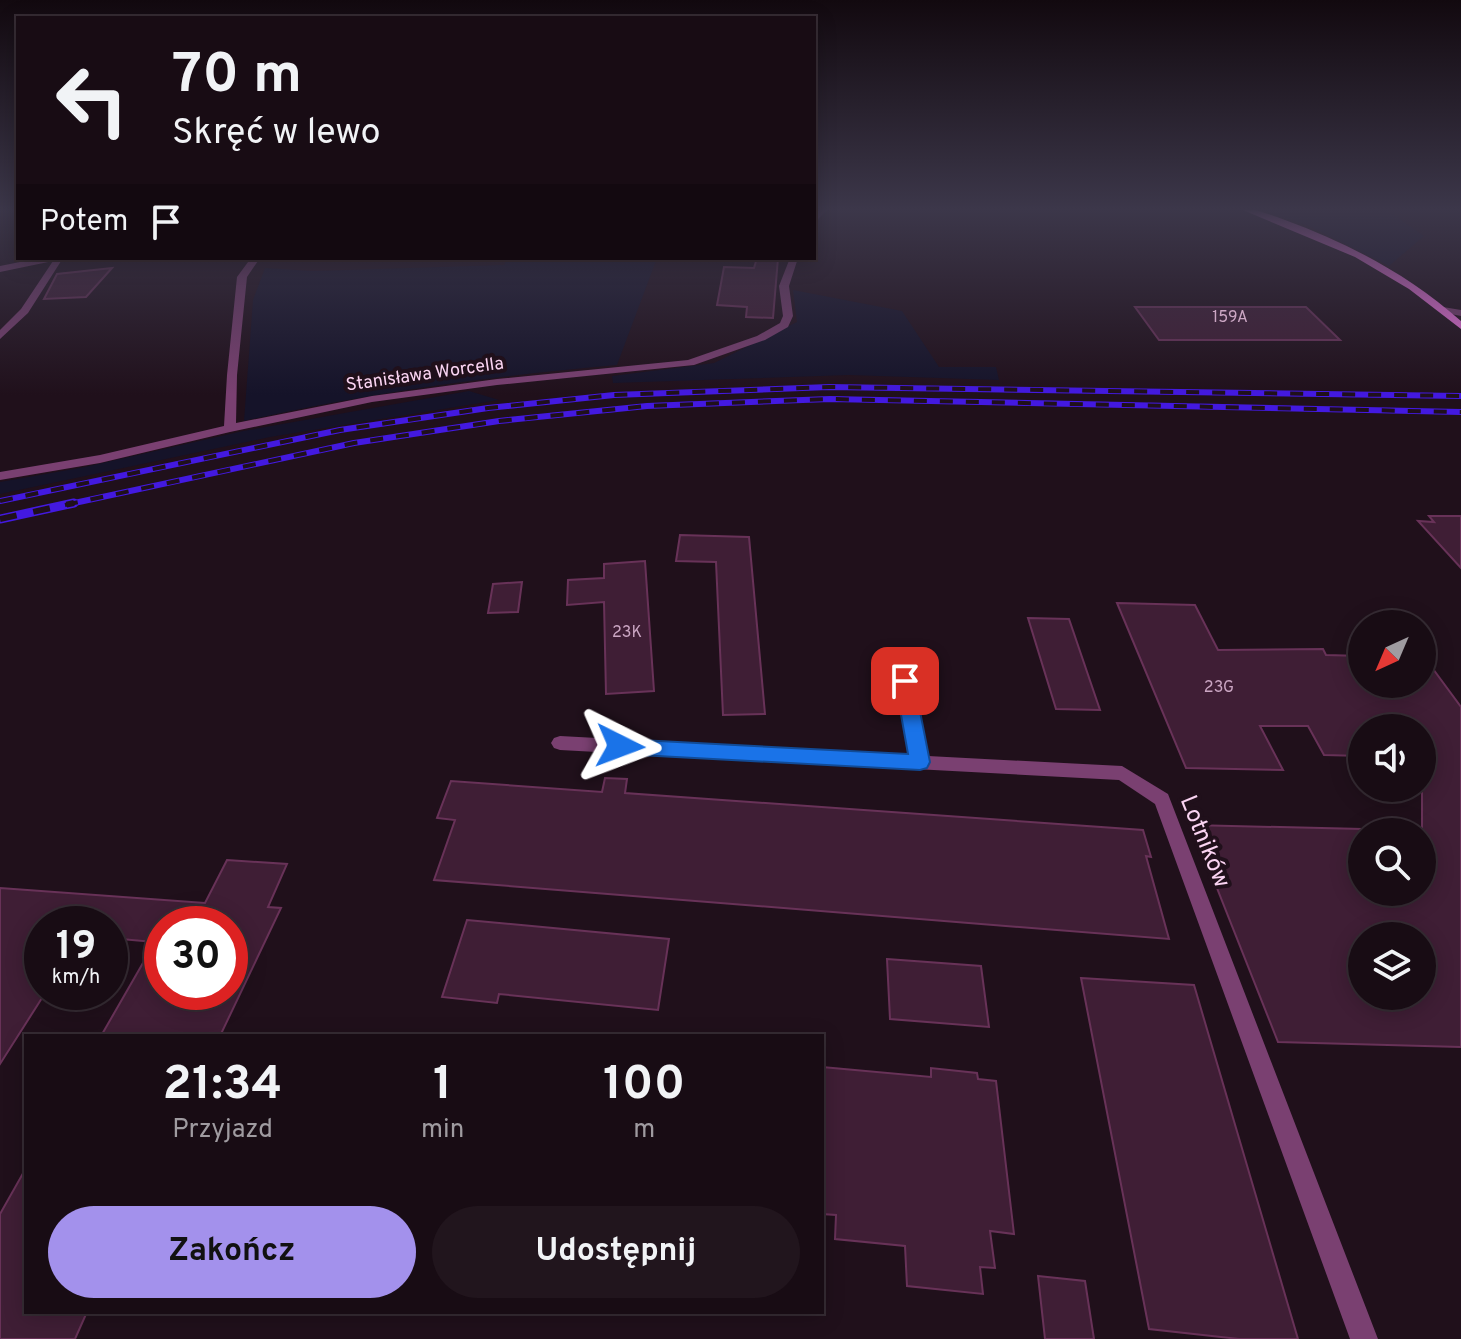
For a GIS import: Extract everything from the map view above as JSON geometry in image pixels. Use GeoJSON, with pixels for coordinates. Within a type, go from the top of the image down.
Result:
{"type":"FeatureCollection","features":[{"type":"Feature","properties":{"kind":"street"},"geometry":{"type":"LineString","coordinates":[[0,336],[25,311],[49,270]]}},
{"type":"Feature","properties":{"kind":"street"},"geometry":{"type":"LineString","coordinates":[[230,428],[242,277],[247,270]]}},
{"type":"Feature","properties":{"kind":"street","name":"Stanisława Worcella"},"geometry":{"type":"LineString","coordinates":[[0,476],[100,459],[372,399],[474,385],[690,363],[761,338],[784,325],[788,316],[784,286],[790,270]]}},
{"type":"Feature","properties":{"kind":"street"},"geometry":{"type":"LineString","coordinates":[[1384,270],[1443,310],[1461,326]]}},
{"type":"Feature","properties":{"kind":"street"},"geometry":{"type":"LineString","coordinates":[[1443,310],[1461,313]]}},
{"type":"Feature","properties":{"kind":"street"},"geometry":{"type":"LineString","coordinates":[[905,681],[920,762]]}},
{"type":"Feature","properties":{"kind":"street","name":"Lotników"},"geometry":{"type":"LineString","coordinates":[[560,743],[1122,773],[1162,799],[1364,1339]]}},
{"type":"Feature","properties":{"kind":"shaded area"},"geometry":{"type":"Polygon","coordinates":[[[264,270],[652,270],[617,365],[429,387],[244,421],[253,300],[264,270]]]}},
{"type":"Feature","properties":{"kind":"shaded area"},"geometry":{"type":"Polygon","coordinates":[[[793,290],[902,311],[939,367],[996,367],[999,380],[849,375],[613,383],[612,376],[714,363],[797,322],[793,290]]]}},
{"type":"Feature","properties":{"kind":"shaded area"},"geometry":{"type":"Polygon","coordinates":[[[469,391],[499,400],[270,437],[0,494],[0,482],[85,467],[243,431],[469,391]]]}},
{"type":"Feature","properties":{"kind":"building"},"geometry":{"type":"Polygon","coordinates":[[[110,270],[86,297],[44,299],[57,274],[110,270]]]}},
{"type":"Feature","properties":{"kind":"building"},"geometry":{"type":"Polygon","coordinates":[[[723,270],[777,270],[773,318],[746,317],[747,307],[717,305],[723,270]]]}},
{"type":"Feature","properties":{"kind":"building"},"geometry":{"type":"Polygon","coordinates":[[[1135,307],[1306,307],[1340,340],[1159,340],[1135,307]]]}},
{"type":"Feature","properties":{"kind":"building"},"geometry":{"type":"Polygon","coordinates":[[[1429,516],[1461,516],[1461,568],[1418,521],[1434,522],[1429,516]]]}},
{"type":"Feature","properties":{"kind":"building"},"geometry":{"type":"Polygon","coordinates":[[[680,535],[749,537],[765,714],[723,715],[716,562],[676,561],[680,535]]]}},
{"type":"Feature","properties":{"kind":"building"},"geometry":{"type":"Polygon","coordinates":[[[645,561],[654,691],[606,694],[604,602],[567,605],[568,580],[604,578],[604,564],[645,561]]]}},
{"type":"Feature","properties":{"kind":"building"},"geometry":{"type":"Polygon","coordinates":[[[522,582],[518,612],[488,613],[493,584],[522,582]]]}},
{"type":"Feature","properties":{"kind":"building"},"geometry":{"type":"Polygon","coordinates":[[[1117,603],[1195,605],[1218,650],[1323,649],[1326,655],[1348,656],[1348,698],[1436,698],[1436,673],[1461,707],[1461,1047],[1278,1042],[1192,825],[1348,829],[1348,906],[1436,906],[1436,818],[1422,818],[1422,802],[1436,802],[1436,714],[1348,714],[1348,756],[1324,755],[1308,726],[1260,726],[1283,770],[1186,768],[1117,603]]]}},
{"type":"Feature","properties":{"kind":"building"},"geometry":{"type":"Polygon","coordinates":[[[1028,618],[1069,619],[1100,710],[1056,709],[1028,618]]]}},
{"type":"Feature","properties":{"kind":"building"},"geometry":{"type":"Polygon","coordinates":[[[605,778],[627,779],[625,793],[1143,830],[1151,857],[1146,856],[1169,939],[434,880],[455,820],[437,818],[451,781],[602,792],[605,778]]]}},
{"type":"Feature","properties":{"kind":"building"},"geometry":{"type":"Polygon","coordinates":[[[227,860],[287,864],[268,907],[281,908],[248,977],[248,906],[144,906],[144,941],[128,940],[128,906],[24,906],[24,1010],[34,1010],[0,1064],[0,888],[205,903],[227,860]]]}},
{"type":"Feature","properties":{"kind":"building"},"geometry":{"type":"Polygon","coordinates":[[[467,920],[669,939],[658,1010],[499,994],[497,1003],[442,997],[467,920]]]}},
{"type":"Feature","properties":{"kind":"building"},"geometry":{"type":"Polygon","coordinates":[[[887,959],[981,966],[989,1027],[890,1019],[887,959]]]}},
{"type":"Feature","properties":{"kind":"building"},"geometry":{"type":"Polygon","coordinates":[[[144,961],[144,1010],[232,1010],[221,1034],[102,1034],[116,1010],[128,1010],[128,989],[144,961]]]}},
{"type":"Feature","properties":{"kind":"building"},"geometry":{"type":"Polygon","coordinates":[[[1081,978],[1194,985],[1298,1339],[1239,1339],[1149,1329],[1081,978]]]}},
{"type":"Feature","properties":{"kind":"building"},"geometry":{"type":"Polygon","coordinates":[[[824,1067],[931,1077],[931,1068],[977,1073],[978,1079],[996,1081],[1014,1234],[990,1231],[995,1268],[980,1267],[983,1294],[907,1286],[905,1246],[835,1239],[836,1215],[824,1214],[824,1067]]]}},
{"type":"Feature","properties":{"kind":"building"},"geometry":{"type":"Polygon","coordinates":[[[24,1172],[24,1314],[86,1314],[75,1339],[0,1339],[0,1214],[24,1172]]]}},
{"type":"Feature","properties":{"kind":"building"},"geometry":{"type":"Polygon","coordinates":[[[1038,1276],[1085,1281],[1094,1339],[1045,1339],[1038,1276]]]}},
{"type":"Feature","properties":{"kind":"railway"},"geometry":{"type":"LineString","coordinates":[[0,501],[340,430],[488,408],[614,395],[829,387],[1461,396]]}},
{"type":"Feature","properties":{"kind":"railway"},"geometry":{"type":"LineString","coordinates":[[65,505],[354,443],[499,421],[647,406],[830,399],[1461,412]]}},
{"type":"Feature","properties":{"kind":"railway"},"geometry":{"type":"LineString","coordinates":[[0,519],[74,503]]}},
{"type":"Feature","properties":{"kind":"route"},"geometry":{"type":"LineString","coordinates":[[620,746],[920,762],[905,681]]}}]}
